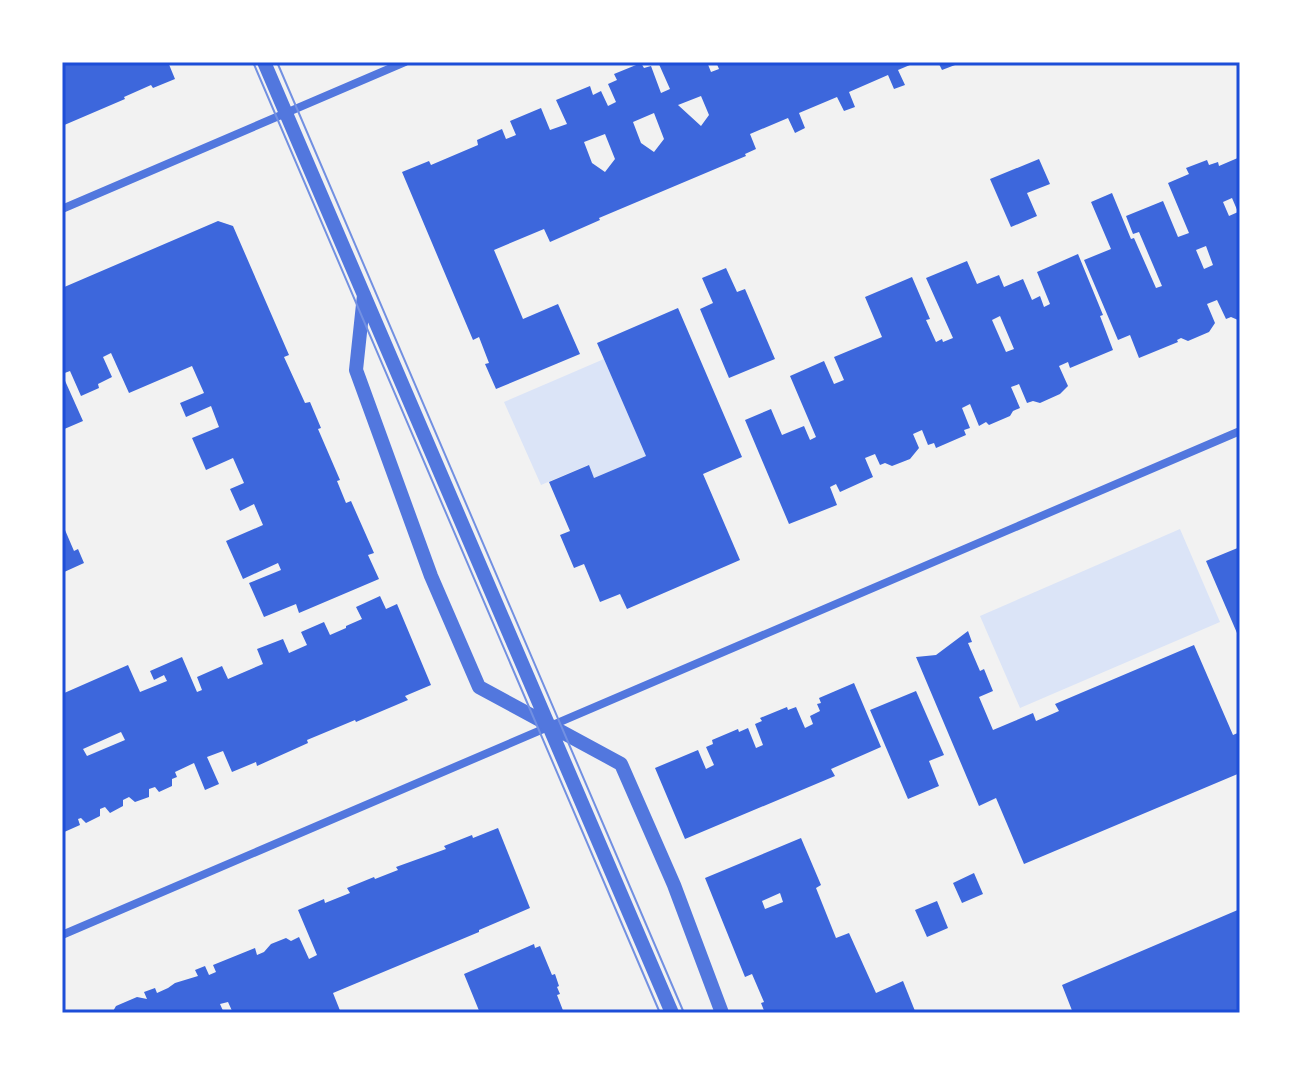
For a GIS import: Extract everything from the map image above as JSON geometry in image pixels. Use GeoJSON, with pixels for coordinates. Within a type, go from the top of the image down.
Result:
{"type":"FeatureCollection","features":[{"type":"Feature","properties":{"kind":"street"},"geometry":{"type":"LineString","coordinates":[[264,62],[672,1013]]}},
{"type":"Feature","properties":{"kind":"street"},"geometry":{"type":"LineString","coordinates":[[62,209],[405,62]]}},
{"type":"Feature","properties":{"kind":"street"},"geometry":{"type":"LineString","coordinates":[[364,295],[356,370],[431,576],[479,687],[621,764],[674,885],[722,1013]]}},
{"type":"Feature","properties":{"kind":"street"},"geometry":{"type":"LineString","coordinates":[[62,935],[1240,431]]}},
{"type":"Feature","properties":{"kind":"shaded area"},"geometry":{"type":"Polygon","coordinates":[[[604,359],[646,456],[594,478],[588,465],[541,485],[504,402],[604,359]]]}},
{"type":"Feature","properties":{"kind":"shaded area"},"geometry":{"type":"Polygon","coordinates":[[[1180,529],[1220,622],[1020,708],[980,616],[1180,529]]]}},
{"type":"Feature","properties":{"kind":"building"},"geometry":{"type":"Polygon","coordinates":[[[62,62],[168,62],[175,79],[153,88],[151,85],[62,126],[62,62]]]}},
{"type":"Feature","properties":{"kind":"building"},"geometry":{"type":"Polygon","coordinates":[[[658,62],[707,62],[711,72],[719,69],[716,62],[917,62],[898,70],[905,85],[894,89],[888,75],[849,92],[855,107],[844,111],[837,97],[799,113],[805,128],[795,133],[788,118],[750,134],[756,149],[746,156],[550,242],[544,229],[494,250],[523,319],[558,304],[580,354],[496,389],[485,364],[489,363],[479,337],[473,340],[402,172],[429,161],[431,165],[478,145],[477,140],[502,129],[506,139],[516,135],[510,121],[541,108],[550,130],[567,124],[556,100],[590,86],[593,95],[601,91],[608,106],[616,102],[608,84],[617,80],[614,74],[641,63],[644,68],[651,66],[661,93],[670,89],[658,62]],[[701,96],[678,105],[701,126],[709,115],[701,96]],[[654,113],[633,122],[641,143],[654,152],[664,139],[654,113]],[[605,134],[584,142],[592,163],[605,172],[615,159],[605,134]]]}},
{"type":"Feature","properties":{"kind":"building"},"geometry":{"type":"Polygon","coordinates":[[[938,62],[954,62],[955,65],[942,70],[938,62]]]}},
{"type":"Feature","properties":{"kind":"building"},"geometry":{"type":"Polygon","coordinates":[[[1240,157],[1240,319],[1226,319],[1217,300],[1207,304],[1215,323],[1209,332],[1188,341],[1181,338],[1139,358],[1130,335],[1118,340],[1084,260],[1111,249],[1091,202],[1112,193],[1156,288],[1162,286],[1139,232],[1133,234],[1126,216],[1163,201],[1178,237],[1189,233],[1168,183],[1189,174],[1186,168],[1207,160],[1209,165],[1218,162],[1219,166],[1240,157]],[[1232,198],[1223,202],[1229,216],[1238,212],[1232,198]],[[1206,246],[1196,250],[1204,269],[1213,265],[1206,246]]]}},
{"type":"Feature","properties":{"kind":"building"},"geometry":{"type":"Polygon","coordinates":[[[1039,159],[1050,184],[1027,193],[1037,216],[1011,227],[990,179],[1039,159]]]}},
{"type":"Feature","properties":{"kind":"building"},"geometry":{"type":"Polygon","coordinates":[[[218,221],[233,226],[289,355],[284,357],[305,403],[310,402],[321,428],[318,429],[340,480],[337,481],[346,503],[351,501],[374,553],[368,555],[379,579],[299,613],[296,604],[264,617],[249,583],[281,570],[278,563],[243,579],[226,541],[263,525],[254,504],[240,511],[230,489],[244,483],[233,458],[206,470],[192,438],[219,427],[211,406],[186,417],[180,403],[204,393],[192,366],[129,393],[111,353],[103,357],[112,377],[98,384],[99,388],[81,396],[70,371],[62,374],[62,288],[218,221]]]}},
{"type":"Feature","properties":{"kind":"building"},"geometry":{"type":"Polygon","coordinates":[[[1078,254],[1103,315],[1100,316],[1113,350],[1070,368],[1068,362],[1059,366],[1068,386],[1060,394],[1040,403],[1027,403],[1019,384],[1011,387],[1020,408],[1010,416],[979,426],[970,404],[962,408],[970,428],[964,430],[966,435],[936,448],[934,443],[928,445],[922,430],[913,434],[919,448],[910,459],[892,466],[885,463],[880,465],[875,454],[865,458],[873,477],[840,492],[836,484],[830,487],[837,505],[789,524],[745,420],[771,409],[782,435],[804,426],[810,440],[816,437],[790,376],[824,361],[834,384],[844,380],[834,357],[882,337],[865,297],[912,277],[936,342],[942,339],[943,342],[953,338],[926,278],[967,261],[977,284],[999,275],[1004,287],[1023,279],[1032,300],[1040,296],[1044,307],[1050,304],[1037,272],[1078,254]],[[1000,316],[992,320],[1006,352],[1014,349],[1000,316]]]}},
{"type":"Feature","properties":{"kind":"building"},"geometry":{"type":"Polygon","coordinates":[[[726,268],[737,292],[745,289],[775,359],[729,378],[700,309],[713,303],[702,278],[726,268]]]}},
{"type":"Feature","properties":{"kind":"building"},"geometry":{"type":"Polygon","coordinates":[[[678,308],[742,457],[703,474],[740,560],[627,609],[620,594],[600,602],[584,564],[574,568],[560,535],[570,531],[549,482],[589,465],[594,478],[646,456],[597,343],[678,308]]]}},
{"type":"Feature","properties":{"kind":"building"},"geometry":{"type":"Polygon","coordinates":[[[62,374],[83,421],[62,430],[62,374]]]}},
{"type":"Feature","properties":{"kind":"building"},"geometry":{"type":"Polygon","coordinates":[[[62,523],[74,551],[78,549],[84,563],[62,573],[62,523]]]}},
{"type":"Feature","properties":{"kind":"building"},"geometry":{"type":"Polygon","coordinates":[[[1240,547],[1240,640],[1206,561],[1240,547]]]}},
{"type":"Feature","properties":{"kind":"building"},"geometry":{"type":"Polygon","coordinates":[[[380,596],[386,609],[397,604],[431,685],[405,696],[408,700],[307,740],[308,743],[257,766],[256,762],[232,772],[223,751],[207,757],[219,784],[205,790],[194,763],[175,772],[177,777],[172,779],[172,786],[159,792],[155,787],[149,789],[149,797],[135,802],[129,797],[123,800],[123,806],[110,813],[105,807],[100,809],[100,816],[86,823],[78,819],[80,825],[62,833],[62,694],[128,665],[140,692],[167,681],[164,675],[154,680],[150,671],[182,657],[197,692],[202,690],[197,677],[222,666],[228,679],[263,664],[257,649],[283,639],[289,653],[307,645],[301,632],[324,622],[330,635],[346,628],[362,619],[356,607],[380,596]],[[121,732],[83,749],[87,756],[125,740],[121,732]]]}},
{"type":"Feature","properties":{"kind":"building"},"geometry":{"type":"Polygon","coordinates":[[[968,631],[972,642],[968,643],[993,691],[979,697],[993,730],[1033,713],[1036,721],[1059,711],[1055,704],[1194,645],[1233,735],[1240,732],[1240,773],[1024,864],[996,798],[979,806],[916,657],[936,655],[968,631]]]}},
{"type":"Feature","properties":{"kind":"building"},"geometry":{"type":"Polygon","coordinates":[[[854,683],[881,747],[831,769],[835,776],[685,839],[655,768],[698,750],[706,769],[714,765],[706,747],[713,744],[712,740],[738,729],[739,732],[748,728],[756,748],[763,745],[755,724],[762,721],[760,718],[787,707],[788,710],[796,707],[805,728],[813,724],[810,716],[820,711],[817,704],[821,703],[819,698],[854,683]]]}},
{"type":"Feature","properties":{"kind":"building"},"geometry":{"type":"Polygon","coordinates":[[[916,691],[944,755],[929,761],[939,786],[908,799],[870,710],[916,691]]]}},
{"type":"Feature","properties":{"kind":"building"},"geometry":{"type":"Polygon","coordinates":[[[498,828],[530,908],[333,993],[341,1013],[233,1013],[228,1002],[220,1004],[224,1013],[112,1013],[116,1006],[137,997],[147,999],[144,992],[155,988],[157,993],[198,976],[195,970],[205,966],[209,975],[216,972],[213,965],[255,948],[257,955],[271,944],[286,938],[291,941],[299,937],[309,959],[317,955],[298,910],[350,893],[347,888],[398,870],[396,867],[446,849],[444,846],[498,828]]]}},
{"type":"Feature","properties":{"kind":"building"},"geometry":{"type":"Polygon","coordinates":[[[801,838],[821,885],[816,888],[836,938],[849,933],[876,993],[903,981],[915,1011],[765,1013],[761,1003],[764,1002],[752,974],[745,977],[705,878],[801,838]],[[780,893],[762,901],[765,909],[783,902],[780,893]]]}},
{"type":"Feature","properties":{"kind":"building"},"geometry":{"type":"Polygon","coordinates":[[[974,873],[983,894],[962,903],[953,883],[974,873]]]}},
{"type":"Feature","properties":{"kind":"building"},"geometry":{"type":"Polygon","coordinates":[[[937,901],[948,928],[927,937],[915,910],[937,901]]]}},
{"type":"Feature","properties":{"kind":"building"},"geometry":{"type":"Polygon","coordinates":[[[1240,909],[1240,1013],[1073,1013],[1062,985],[1240,909]]]}},
{"type":"Feature","properties":{"kind":"building"},"geometry":{"type":"Polygon","coordinates":[[[534,944],[535,948],[540,946],[552,975],[555,974],[560,994],[557,995],[564,1013],[480,1013],[464,974],[534,944]]]}},
{"type":"Feature","properties":{"kind":"tram line"},"geometry":{"type":"LineString","coordinates":[[253,62],[660,1013]]}},
{"type":"Feature","properties":{"kind":"tram line"},"geometry":{"type":"LineString","coordinates":[[277,62],[684,1013]]}}]}
